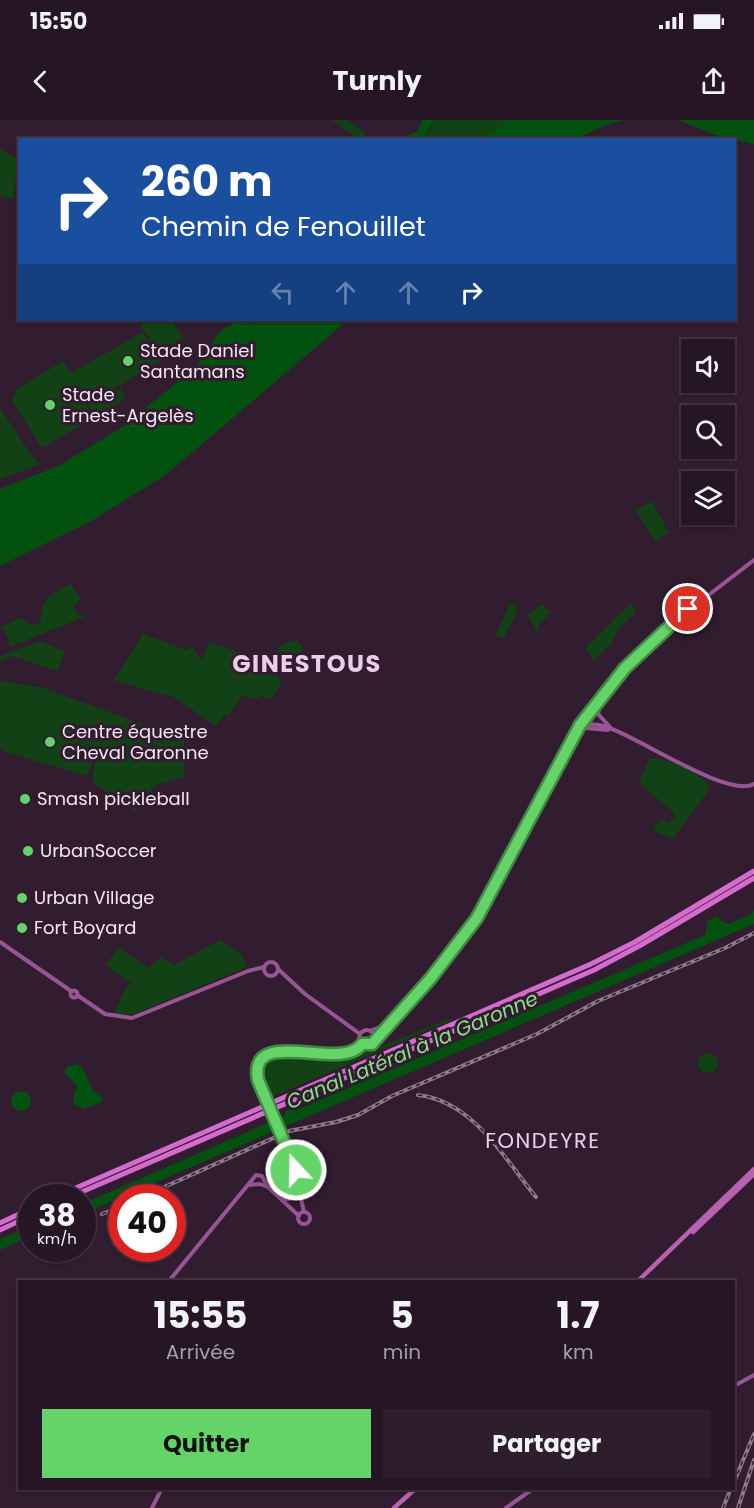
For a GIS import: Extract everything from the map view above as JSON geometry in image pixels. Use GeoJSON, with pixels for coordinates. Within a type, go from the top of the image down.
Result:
{"type":"FeatureCollection","features":[{"type":"Feature","properties":{"kind":"highway"},"geometry":{"type":"LineString","coordinates":[[85,1184],[591,964],[635,942],[754,871]]}},
{"type":"Feature","properties":{"kind":"highway"},"geometry":{"type":"LineString","coordinates":[[96,1186],[594,970],[754,878]]}},
{"type":"Feature","properties":{"kind":"highway"},"geometry":{"type":"LineString","coordinates":[[0,1223],[18,1215]]}},
{"type":"Feature","properties":{"kind":"highway"},"geometry":{"type":"LineString","coordinates":[[0,1230],[18,1222]]}},
{"type":"Feature","properties":{"kind":"main road"},"geometry":{"type":"LineString","coordinates":[[639,1280],[754,1169]]}},
{"type":"Feature","properties":{"kind":"main road"},"geometry":{"type":"LineString","coordinates":[[676,1245],[754,1174]]}},
{"type":"Feature","properties":{"kind":"main road"},"geometry":{"type":"LineString","coordinates":[[394,1508],[413,1490]]}},
{"type":"Feature","properties":{"kind":"street"},"geometry":{"type":"LineString","coordinates":[[362,1044],[370,1045],[431,978],[477,918],[580,725],[604,693],[662,631],[754,560]]}},
{"type":"Feature","properties":{"kind":"street"},"geometry":{"type":"LineString","coordinates":[[604,693],[598,714],[612,730]]}},
{"type":"Feature","properties":{"kind":"street"},"geometry":{"type":"LineString","coordinates":[[580,725],[604,726],[709,777],[742,786],[753,784]]}},
{"type":"Feature","properties":{"kind":"street"},"geometry":{"type":"LineString","coordinates":[[0,942],[71,991],[71,996],[77,995],[105,1014],[132,1018],[272,962],[287,980],[360,1034]]}},
{"type":"Feature","properties":{"kind":"street"},"geometry":{"type":"LineString","coordinates":[[264,967],[264,973]]}},
{"type":"Feature","properties":{"kind":"street"},"geometry":{"type":"LineString","coordinates":[[274,976],[278,969]]}},
{"type":"Feature","properties":{"kind":"street"},"geometry":{"type":"LineString","coordinates":[[251,970],[287,980]]}},
{"type":"Feature","properties":{"kind":"street"},"geometry":{"type":"LineString","coordinates":[[360,1034],[389,1024]]}},
{"type":"Feature","properties":{"kind":"street"},"geometry":{"type":"LineString","coordinates":[[370,1031],[374,1039]]}},
{"type":"Feature","properties":{"kind":"street"},"geometry":{"type":"LineString","coordinates":[[360,1034],[359,1039],[362,1044]]}},
{"type":"Feature","properties":{"kind":"street"},"geometry":{"type":"LineString","coordinates":[[170,1280],[248,1186],[258,1182],[268,1187],[299,1216],[300,1222],[307,1224],[310,1217],[304,1212],[291,1154],[264,1093],[258,1071],[262,1061],[274,1053],[288,1050],[341,1056],[356,1051],[362,1044]]}},
{"type":"Feature","properties":{"kind":"street"},"geometry":{"type":"LineString","coordinates":[[280,1199],[288,1200],[296,1196],[298,1182]]}},
{"type":"Feature","properties":{"kind":"street"},"geometry":{"type":"LineString","coordinates":[[299,1216],[304,1212]]}},
{"type":"Feature","properties":{"kind":"street"},"geometry":{"type":"LineString","coordinates":[[735,1385],[754,1375]]}},
{"type":"Feature","properties":{"kind":"street"},"geometry":{"type":"LineString","coordinates":[[152,1508],[161,1490]]}},
{"type":"Feature","properties":{"kind":"street"},"geometry":{"type":"LineString","coordinates":[[506,1508],[531,1490]]}},
{"type":"Feature","properties":{"kind":"shaded area"},"geometry":{"type":"Polygon","coordinates":[[[332,120],[348,120],[366,134],[365,138],[357,138],[332,120]]]}},
{"type":"Feature","properties":{"kind":"shaded area"},"geometry":{"type":"Polygon","coordinates":[[[423,120],[435,120],[423,138],[403,138],[417,131],[423,120]]]}},
{"type":"Feature","properties":{"kind":"shaded area"},"geometry":{"type":"Polygon","coordinates":[[[435,120],[508,120],[483,138],[422,138],[431,129],[435,120]]]}},
{"type":"Feature","properties":{"kind":"shaded area"},"geometry":{"type":"Polygon","coordinates":[[[508,120],[624,120],[603,126],[578,138],[483,138],[508,120]]]}},
{"type":"Feature","properties":{"kind":"shaded area"},"geometry":{"type":"Polygon","coordinates":[[[677,120],[754,120],[754,144],[736,140],[736,138],[721,137],[677,120]]]}},
{"type":"Feature","properties":{"kind":"shaded area"},"geometry":{"type":"Polygon","coordinates":[[[0,149],[18,159],[18,166],[13,199],[0,196],[0,149]]]}},
{"type":"Feature","properties":{"kind":"shaded area"},"geometry":{"type":"Polygon","coordinates":[[[139,321],[172,321],[183,338],[159,355],[139,321]]]}},
{"type":"Feature","properties":{"kind":"shaded area"},"geometry":{"type":"Polygon","coordinates":[[[237,321],[251,321],[253,325],[259,321],[347,321],[167,474],[93,520],[0,566],[0,489],[58,466],[121,428],[197,366],[219,332],[237,321]]]}},
{"type":"Feature","properties":{"kind":"shaded area"},"geometry":{"type":"Polygon","coordinates":[[[143,332],[161,360],[114,389],[116,392],[121,389],[126,397],[113,407],[95,414],[85,402],[89,410],[84,414],[88,421],[42,448],[12,401],[17,389],[63,361],[71,373],[143,332]]]}},
{"type":"Feature","properties":{"kind":"shaded area"},"geometry":{"type":"Polygon","coordinates":[[[0,408],[32,456],[41,464],[0,479],[0,408]]]}},
{"type":"Feature","properties":{"kind":"shaded area"},"geometry":{"type":"Polygon","coordinates":[[[652,501],[669,533],[655,541],[635,510],[652,501]]]}},
{"type":"Feature","properties":{"kind":"shaded area"},"geometry":{"type":"Polygon","coordinates":[[[71,584],[81,600],[74,605],[78,616],[89,615],[10,647],[8,637],[1,627],[22,617],[28,625],[38,624],[46,600],[71,584]]]}},
{"type":"Feature","properties":{"kind":"shaded area"},"geometry":{"type":"Polygon","coordinates":[[[510,603],[515,604],[517,613],[503,639],[496,635],[510,603]]]}},
{"type":"Feature","properties":{"kind":"shaded area"},"geometry":{"type":"Polygon","coordinates":[[[631,603],[636,612],[617,630],[612,643],[593,661],[586,647],[631,603]]]}},
{"type":"Feature","properties":{"kind":"shaded area"},"geometry":{"type":"Polygon","coordinates":[[[542,604],[551,613],[539,624],[539,633],[527,615],[542,604]]]}},
{"type":"Feature","properties":{"kind":"shaded area"},"geometry":{"type":"Polygon","coordinates":[[[143,634],[187,650],[192,646],[202,661],[209,642],[239,652],[272,669],[278,676],[280,684],[270,700],[263,696],[254,699],[243,695],[228,716],[225,714],[216,726],[172,696],[114,680],[143,634]]]}},
{"type":"Feature","properties":{"kind":"shaded area"},"geometry":{"type":"Polygon","coordinates":[[[40,641],[65,651],[57,671],[11,656],[0,661],[0,656],[40,641]]]}},
{"type":"Feature","properties":{"kind":"shaded area"},"geometry":{"type":"Polygon","coordinates":[[[296,641],[302,645],[302,652],[290,670],[280,673],[270,664],[270,658],[284,643],[296,641]]]}},
{"type":"Feature","properties":{"kind":"shaded area"},"geometry":{"type":"Polygon","coordinates":[[[0,681],[41,687],[184,739],[184,777],[156,785],[136,811],[92,782],[102,740],[87,776],[5,752],[0,747],[0,681]]]}},
{"type":"Feature","properties":{"kind":"shaded area"},"geometry":{"type":"Polygon","coordinates":[[[649,758],[681,766],[698,775],[709,785],[708,791],[673,839],[652,830],[661,820],[668,823],[675,817],[673,812],[639,783],[649,758]]]}},
{"type":"Feature","properties":{"kind":"shaded area"},"geometry":{"type":"Polygon","coordinates":[[[754,909],[754,924],[152,1184],[128,1184],[284,1116],[286,1111],[293,1108],[299,1109],[705,935],[708,920],[716,917],[728,924],[751,914],[754,909]]]}},
{"type":"Feature","properties":{"kind":"shaded area"},"geometry":{"type":"Polygon","coordinates":[[[220,940],[242,955],[247,967],[134,1014],[114,1014],[125,989],[131,983],[105,965],[119,948],[149,968],[161,957],[174,965],[220,940]]]}},
{"type":"Feature","properties":{"kind":"shaded area"},"geometry":{"type":"Polygon","coordinates":[[[450,1018],[452,1020],[269,1098],[261,1078],[261,1067],[279,1054],[301,1053],[335,1059],[350,1059],[372,1047],[378,1048],[450,1018]]]}},
{"type":"Feature","properties":{"kind":"shaded area"},"geometry":{"type":"Polygon","coordinates":[[[704,1053],[712,1053],[718,1059],[718,1067],[712,1073],[704,1073],[698,1067],[698,1059],[704,1053]]]}},
{"type":"Feature","properties":{"kind":"shaded area"},"geometry":{"type":"Polygon","coordinates":[[[76,1064],[82,1067],[92,1089],[103,1098],[102,1102],[84,1109],[75,1105],[73,1098],[77,1086],[64,1072],[67,1067],[76,1064]]]}},
{"type":"Feature","properties":{"kind":"shaded area"},"geometry":{"type":"Polygon","coordinates":[[[17,1091],[25,1091],[31,1097],[31,1105],[25,1111],[17,1111],[11,1105],[11,1097],[17,1091]]]}},
{"type":"Feature","properties":{"kind":"shaded area"},"geometry":{"type":"Polygon","coordinates":[[[108,1193],[108,1203],[96,1208],[96,1198],[108,1193]]]}},
{"type":"Feature","properties":{"kind":"shaded area"},"geometry":{"type":"Polygon","coordinates":[[[18,1231],[18,1242],[0,1250],[0,1239],[18,1231]]]}},
{"type":"Feature","properties":{"kind":"railway"},"geometry":{"type":"LineString","coordinates":[[171,1184],[289,1131],[336,1122],[358,1115],[392,1096],[537,1034],[598,1001],[725,948],[754,933]]}},
{"type":"Feature","properties":{"kind":"railway"},"geometry":{"type":"LineString","coordinates":[[418,1095],[438,1100],[455,1108],[471,1120],[499,1149],[536,1197]]}},
{"type":"Feature","properties":{"kind":"railway"},"geometry":{"type":"LineString","coordinates":[[102,1214],[108,1212]]}},
{"type":"Feature","properties":{"kind":"railway"},"geometry":{"type":"LineString","coordinates":[[735,1480],[754,1434]]}},
{"type":"Feature","properties":{"kind":"railway"},"geometry":{"type":"LineString","coordinates":[[738,1508],[754,1460]]}},
{"type":"Feature","properties":{"kind":"railway"},"geometry":{"type":"LineString","coordinates":[[723,1508],[730,1490]]}},
{"type":"Feature","properties":{"kind":"place","name":"Stade Daniel Santamans"},"geometry":{"type":"Point","coordinates":[128,361]}},
{"type":"Feature","properties":{"kind":"place","name":"Stade Ernest-Argelès"},"geometry":{"type":"Point","coordinates":[50,405]}},
{"type":"Feature","properties":{"kind":"place","name":"Centre équestre Cheval Garonne"},"geometry":{"type":"Point","coordinates":[50,742]}},
{"type":"Feature","properties":{"kind":"place","name":"Smash pickleball"},"geometry":{"type":"Point","coordinates":[25,799]}},
{"type":"Feature","properties":{"kind":"place","name":"UrbanSoccer"},"geometry":{"type":"Point","coordinates":[28,851]}},
{"type":"Feature","properties":{"kind":"place","name":"Urban Village"},"geometry":{"type":"Point","coordinates":[22,898]}},
{"type":"Feature","properties":{"kind":"place","name":"Fort Boyard"},"geometry":{"type":"Point","coordinates":[22,928]}},
{"type":"Feature","properties":{"kind":"district","name":"GINESTOUS"},"geometry":{"type":"Point","coordinates":[307,664]}},
{"type":"Feature","properties":{"kind":"district","name":"FONDEYRE"},"geometry":{"type":"Point","coordinates":[543,1141]}},
{"type":"Feature","properties":{"kind":"route"},"geometry":{"type":"LineString","coordinates":[[296,1170],[258,1080],[259,1065],[266,1057],[283,1050],[341,1056],[356,1051],[362,1044],[364,1046],[372,1044],[377,1035],[431,978],[477,918],[574,733],[625,668],[688,609]]}},
{"type":"Feature","properties":{"kind":"water label","name":"Canal Latéral à la Garonne"},"geometry":{"type":"Point","coordinates":[412,1050]}}]}
